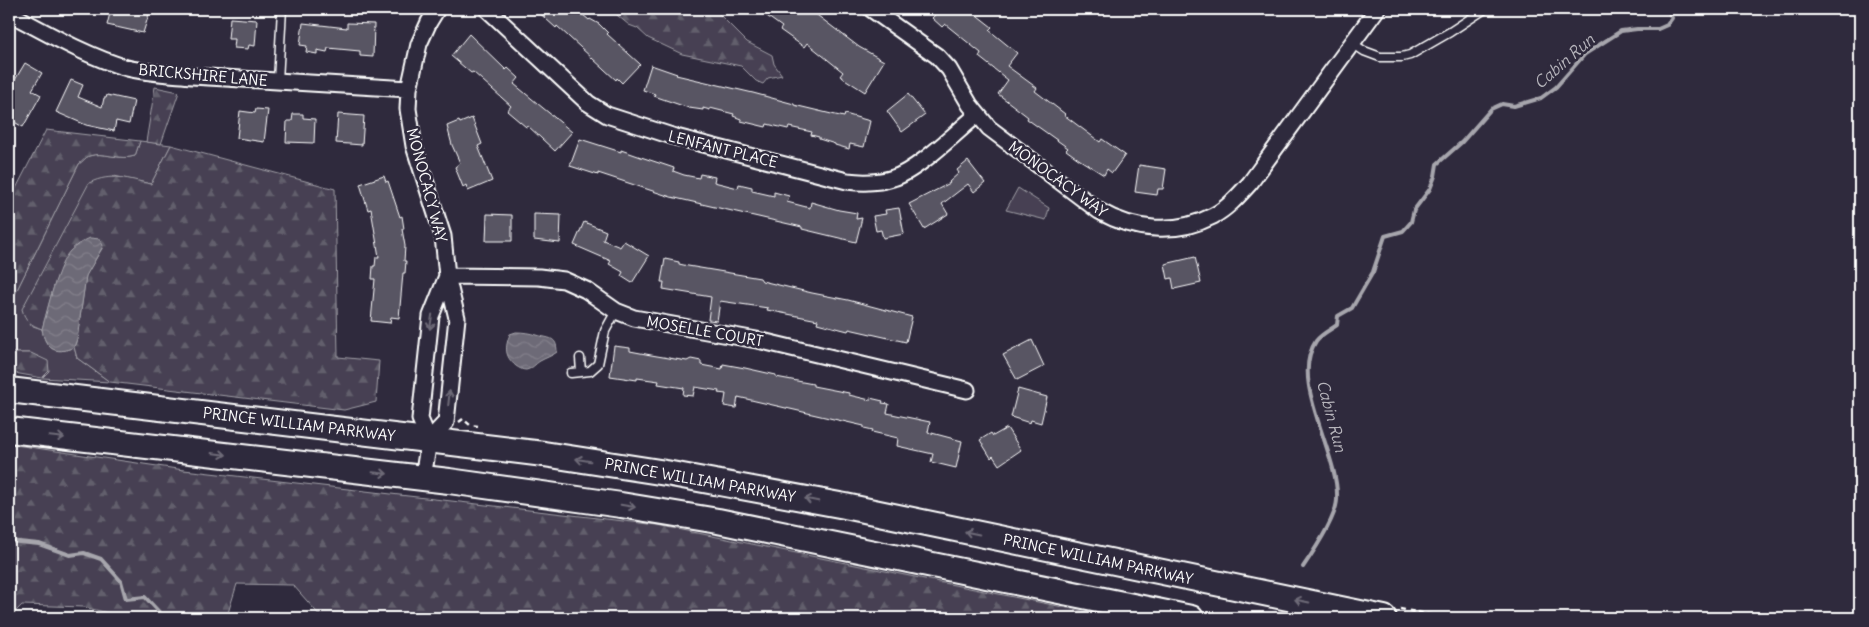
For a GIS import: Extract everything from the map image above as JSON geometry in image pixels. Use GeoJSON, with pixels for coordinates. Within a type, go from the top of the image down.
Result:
{"type":"FeatureCollection","features":[{"type":"Feature","properties":{"kind":"highway","name":"PRINCE WILLIAM PARKWAY"},"geometry":{"type":"LineString","coordinates":[[9,390],[544,454],[676,475],[854,508],[1384,618]]}},
{"type":"Feature","properties":{"kind":"highway"},"geometry":{"type":"LineString","coordinates":[[9,430],[423,478],[621,505],[718,522],[1191,618]]}},
{"type":"Feature","properties":{"kind":"street","name":"MONOCACY WAY"},"geometry":{"type":"LineString","coordinates":[[429,440],[446,422],[457,318],[448,276],[443,236],[414,146],[408,109],[409,88],[419,44],[437,9]]}},
{"type":"Feature","properties":{"kind":"street","name":"LENFANT PLACE"},"geometry":{"type":"LineString","coordinates":[[487,9],[588,103],[607,115],[672,136],[847,180],[868,183],[880,182],[902,175],[917,165],[977,115]]}},
{"type":"Feature","properties":{"kind":"street","name":"MONOCACY WAY"},"geometry":{"type":"LineString","coordinates":[[871,9],[943,63],[955,78],[977,115],[1005,142],[1099,211],[1114,220],[1138,227],[1175,228],[1193,224],[1214,215],[1235,200],[1250,183],[1377,9]]}},
{"type":"Feature","properties":{"kind":"street","name":"BRICKSHIRE LANE"},"geometry":{"type":"LineString","coordinates":[[12,15],[77,48],[127,68],[165,73],[409,88]]}},
{"type":"Feature","properties":{"kind":"street","name":"MONOCACY WAY"},"geometry":{"type":"LineString","coordinates":[[423,478],[429,440],[420,419],[430,326],[432,316],[448,276]]}},
{"type":"Feature","properties":{"kind":"street","name":"MOSELLE COURT"},"geometry":{"type":"LineString","coordinates":[[448,276],[539,277],[564,280],[586,290],[616,311],[647,320],[762,341],[967,390]]}},
{"type":"Feature","properties":{"kind":"lane"},"geometry":{"type":"LineString","coordinates":[[278,81],[282,9]]}},
{"type":"Feature","properties":{"kind":"lane"},"geometry":{"type":"LineString","coordinates":[[1352,43],[1364,51],[1380,57],[1410,55],[1485,9]]}},
{"type":"Feature","properties":{"kind":"lane"},"geometry":{"type":"LineString","coordinates":[[571,373],[590,371],[598,364],[606,331],[616,311]]}},
{"type":"Feature","properties":{"kind":"lane"},"geometry":{"type":"LineString","coordinates":[[580,358],[580,372]]}},
{"type":"Feature","properties":{"kind":"green space"},"geometry":{"type":"Polygon","coordinates":[[[611,9],[714,9],[747,42],[772,55],[774,64],[782,75],[768,78],[763,84],[756,81],[741,66],[682,54],[648,38],[611,9]]]}},
{"type":"Feature","properties":{"kind":"green space"},"geometry":{"type":"Polygon","coordinates":[[[155,87],[179,92],[161,144],[146,142],[155,87]]]}},
{"type":"Feature","properties":{"kind":"green space"},"geometry":{"type":"Polygon","coordinates":[[[46,130],[140,141],[135,156],[94,155],[79,164],[9,306],[9,259],[11,254],[9,253],[9,202],[46,130]]]}},
{"type":"Feature","properties":{"kind":"green space"},"geometry":{"type":"Polygon","coordinates":[[[140,141],[171,145],[151,184],[114,176],[30,325],[42,329],[43,336],[48,345],[56,350],[67,350],[74,347],[77,358],[110,382],[42,378],[49,371],[31,353],[9,353],[9,306],[79,164],[94,155],[135,156],[140,141]]]}},
{"type":"Feature","properties":{"kind":"green space"},"geometry":{"type":"Polygon","coordinates":[[[171,145],[335,189],[338,357],[379,361],[376,402],[344,410],[110,382],[77,358],[74,347],[77,339],[86,275],[103,247],[78,244],[64,261],[59,272],[42,329],[27,320],[22,309],[89,183],[113,177],[151,184],[171,145]]]}},
{"type":"Feature","properties":{"kind":"green space"},"geometry":{"type":"Polygon","coordinates":[[[1018,188],[1049,208],[1046,220],[1006,210],[1018,188]]]}},
{"type":"Feature","properties":{"kind":"green space"},"geometry":{"type":"Polygon","coordinates":[[[9,353],[31,353],[48,361],[49,371],[42,378],[9,372],[9,353]]]}},
{"type":"Feature","properties":{"kind":"green space"},"geometry":{"type":"Polygon","coordinates":[[[9,444],[184,470],[658,525],[1117,618],[427,618],[405,612],[401,618],[322,618],[293,585],[237,584],[228,613],[231,618],[128,618],[84,607],[22,605],[9,618],[9,444]]]}},
{"type":"Feature","properties":{"kind":"water"},"geometry":{"type":"Polygon","coordinates":[[[90,238],[100,239],[103,246],[86,276],[77,339],[74,347],[61,351],[56,350],[48,345],[43,336],[42,329],[53,288],[61,266],[70,251],[90,238]]]}},
{"type":"Feature","properties":{"kind":"water"},"geometry":{"type":"Polygon","coordinates":[[[516,332],[552,339],[556,343],[557,352],[530,369],[521,369],[509,359],[507,351],[510,334],[516,332]]]}},
{"type":"Feature","properties":{"kind":"building"},"geometry":{"type":"Polygon","coordinates":[[[111,9],[143,9],[142,12],[149,14],[143,33],[107,25],[111,9]]]}},
{"type":"Feature","properties":{"kind":"building"},"geometry":{"type":"Polygon","coordinates":[[[535,9],[576,9],[589,20],[599,24],[607,34],[640,64],[622,83],[617,78],[616,80],[557,26],[556,28],[535,9]]]}},
{"type":"Feature","properties":{"kind":"building"},"geometry":{"type":"Polygon","coordinates":[[[757,9],[809,9],[859,47],[884,61],[865,92],[840,76],[843,72],[807,43],[804,47],[780,30],[782,27],[757,9]]]}},
{"type":"Feature","properties":{"kind":"building"},"geometry":{"type":"Polygon","coordinates":[[[928,9],[969,9],[992,27],[989,30],[1017,53],[1007,66],[1037,88],[1035,91],[1064,115],[1100,142],[1102,139],[1125,155],[1112,173],[1107,169],[1104,175],[1080,160],[1066,150],[1068,148],[1027,119],[1028,117],[998,94],[1008,80],[979,57],[981,53],[945,24],[942,27],[932,18],[935,15],[928,9]]]}},
{"type":"Feature","properties":{"kind":"building"},"geometry":{"type":"Polygon","coordinates":[[[230,18],[257,20],[255,46],[249,45],[248,49],[234,48],[235,39],[228,39],[230,18]]]}},
{"type":"Feature","properties":{"kind":"building"},"geometry":{"type":"Polygon","coordinates":[[[303,23],[347,28],[347,23],[374,24],[373,57],[360,56],[360,51],[328,48],[327,52],[317,50],[317,54],[306,52],[307,46],[300,45],[303,23]]]}},
{"type":"Feature","properties":{"kind":"building"},"geometry":{"type":"Polygon","coordinates":[[[469,34],[506,70],[508,68],[519,78],[514,84],[572,132],[555,151],[528,126],[526,127],[507,111],[511,106],[473,72],[471,73],[451,56],[469,34]]]}},
{"type":"Feature","properties":{"kind":"building"},"geometry":{"type":"Polygon","coordinates":[[[25,63],[42,73],[32,90],[41,95],[23,127],[9,119],[9,90],[25,63]]]}},
{"type":"Feature","properties":{"kind":"building"},"geometry":{"type":"Polygon","coordinates":[[[651,65],[676,75],[844,117],[845,114],[870,121],[864,147],[850,144],[849,149],[819,139],[819,137],[811,135],[812,132],[767,124],[766,127],[741,121],[741,119],[733,116],[734,114],[710,108],[710,110],[703,108],[703,110],[689,108],[654,96],[655,94],[643,90],[651,65]]]}},
{"type":"Feature","properties":{"kind":"building"},"geometry":{"type":"Polygon","coordinates":[[[71,80],[83,85],[78,97],[102,107],[104,98],[107,95],[134,101],[129,124],[116,121],[114,131],[86,125],[56,112],[71,80]]]}},
{"type":"Feature","properties":{"kind":"building"},"geometry":{"type":"Polygon","coordinates":[[[908,94],[925,115],[902,132],[887,111],[908,94]]]}},
{"type":"Feature","properties":{"kind":"building"},"geometry":{"type":"Polygon","coordinates":[[[256,109],[268,110],[264,142],[237,138],[240,111],[255,113],[256,109]]]}},
{"type":"Feature","properties":{"kind":"building"},"geometry":{"type":"Polygon","coordinates":[[[293,114],[303,114],[303,118],[315,119],[314,143],[286,142],[287,121],[292,121],[293,114]]]}},
{"type":"Feature","properties":{"kind":"building"},"geometry":{"type":"Polygon","coordinates":[[[338,114],[364,116],[362,145],[336,143],[338,114]]]}},
{"type":"Feature","properties":{"kind":"building"},"geometry":{"type":"Polygon","coordinates":[[[472,118],[482,144],[478,146],[492,181],[468,191],[466,185],[463,187],[455,167],[460,163],[452,145],[447,126],[472,118]]]}},
{"type":"Feature","properties":{"kind":"building"},"geometry":{"type":"Polygon","coordinates":[[[580,139],[621,152],[621,150],[674,168],[673,171],[684,175],[699,178],[700,174],[715,177],[714,182],[738,188],[739,184],[752,187],[752,191],[774,196],[774,192],[789,196],[787,202],[810,208],[811,202],[857,213],[856,219],[862,218],[856,242],[802,229],[802,227],[671,197],[598,173],[598,175],[570,166],[580,139]]]}},
{"type":"Feature","properties":{"kind":"building"},"geometry":{"type":"Polygon","coordinates":[[[968,161],[985,183],[974,192],[968,184],[942,204],[948,214],[924,229],[909,204],[950,183],[959,173],[957,170],[968,161]]]}},
{"type":"Feature","properties":{"kind":"building"},"geometry":{"type":"Polygon","coordinates":[[[1139,165],[1166,169],[1163,189],[1158,189],[1157,195],[1135,192],[1139,165]]]}},
{"type":"Feature","properties":{"kind":"building"},"geometry":{"type":"Polygon","coordinates":[[[384,176],[386,182],[388,181],[400,217],[402,216],[405,246],[404,261],[406,261],[405,273],[403,273],[399,318],[391,317],[390,323],[371,321],[375,279],[372,279],[373,266],[375,266],[376,257],[379,257],[371,209],[368,210],[360,184],[384,176]]]}},
{"type":"Feature","properties":{"kind":"building"},"geometry":{"type":"Polygon","coordinates":[[[899,208],[904,234],[883,238],[881,230],[876,231],[873,216],[886,214],[885,210],[899,208]]]}},
{"type":"Feature","properties":{"kind":"building"},"geometry":{"type":"Polygon","coordinates":[[[487,214],[512,215],[512,241],[486,241],[487,214]]]}},
{"type":"Feature","properties":{"kind":"building"},"geometry":{"type":"Polygon","coordinates":[[[534,214],[561,215],[560,243],[534,240],[534,214]]]}},
{"type":"Feature","properties":{"kind":"building"},"geometry":{"type":"Polygon","coordinates":[[[584,222],[606,231],[603,240],[620,247],[624,241],[649,256],[632,283],[621,276],[623,272],[609,264],[611,261],[574,245],[584,222]]]}},
{"type":"Feature","properties":{"kind":"building"},"geometry":{"type":"Polygon","coordinates":[[[1195,257],[1201,283],[1174,289],[1172,278],[1168,279],[1165,264],[1195,257]]]}},
{"type":"Feature","properties":{"kind":"building"},"geometry":{"type":"Polygon","coordinates":[[[665,259],[688,266],[760,278],[762,281],[848,300],[912,317],[906,342],[849,329],[848,331],[817,323],[818,320],[767,310],[768,308],[720,301],[717,321],[708,320],[711,297],[663,289],[664,282],[661,282],[665,259]]]}},
{"type":"Feature","properties":{"kind":"building"},"geometry":{"type":"Polygon","coordinates":[[[1032,340],[1044,366],[1017,380],[1003,355],[1032,340]]]}},
{"type":"Feature","properties":{"kind":"building"},"geometry":{"type":"Polygon","coordinates":[[[614,346],[630,348],[630,351],[651,355],[687,361],[691,359],[701,361],[701,365],[722,369],[723,364],[745,368],[776,375],[776,377],[813,384],[813,386],[849,393],[849,395],[883,401],[882,403],[889,404],[887,413],[930,422],[928,432],[962,441],[956,468],[931,462],[933,454],[897,446],[898,438],[872,432],[873,430],[864,428],[864,426],[738,397],[736,408],[724,406],[726,394],[718,393],[719,391],[695,387],[693,396],[683,395],[684,388],[658,384],[659,381],[610,376],[614,346]]]}},
{"type":"Feature","properties":{"kind":"building"},"geometry":{"type":"Polygon","coordinates":[[[1018,389],[1047,397],[1041,423],[1031,420],[1030,423],[1011,417],[1018,389]]]}},
{"type":"Feature","properties":{"kind":"building"},"geometry":{"type":"Polygon","coordinates":[[[1007,428],[1021,450],[999,465],[993,456],[991,458],[980,440],[991,433],[993,436],[1007,428]]]}},
{"type":"Feature","properties":{"kind":"waterway","name":"Cabin Run"},"geometry":{"type":"LineString","coordinates":[[1303,567],[1329,525],[1337,500],[1336,482],[1311,397],[1308,377],[1309,358],[1316,341],[1337,325],[1338,316],[1352,308],[1373,272],[1385,236],[1403,231],[1411,222],[1414,210],[1430,189],[1437,164],[1462,142],[1491,109],[1502,104],[1514,106],[1541,98],[1556,87],[1585,54],[1621,31],[1658,29],[1667,25],[1672,18],[1667,9]]}},
{"type":"Feature","properties":{"kind":"waterway","name":"Cabin Run"},"geometry":{"type":"LineString","coordinates":[[9,541],[39,544],[70,555],[84,553],[101,559],[121,581],[126,599],[145,597],[163,618]]}}]}
